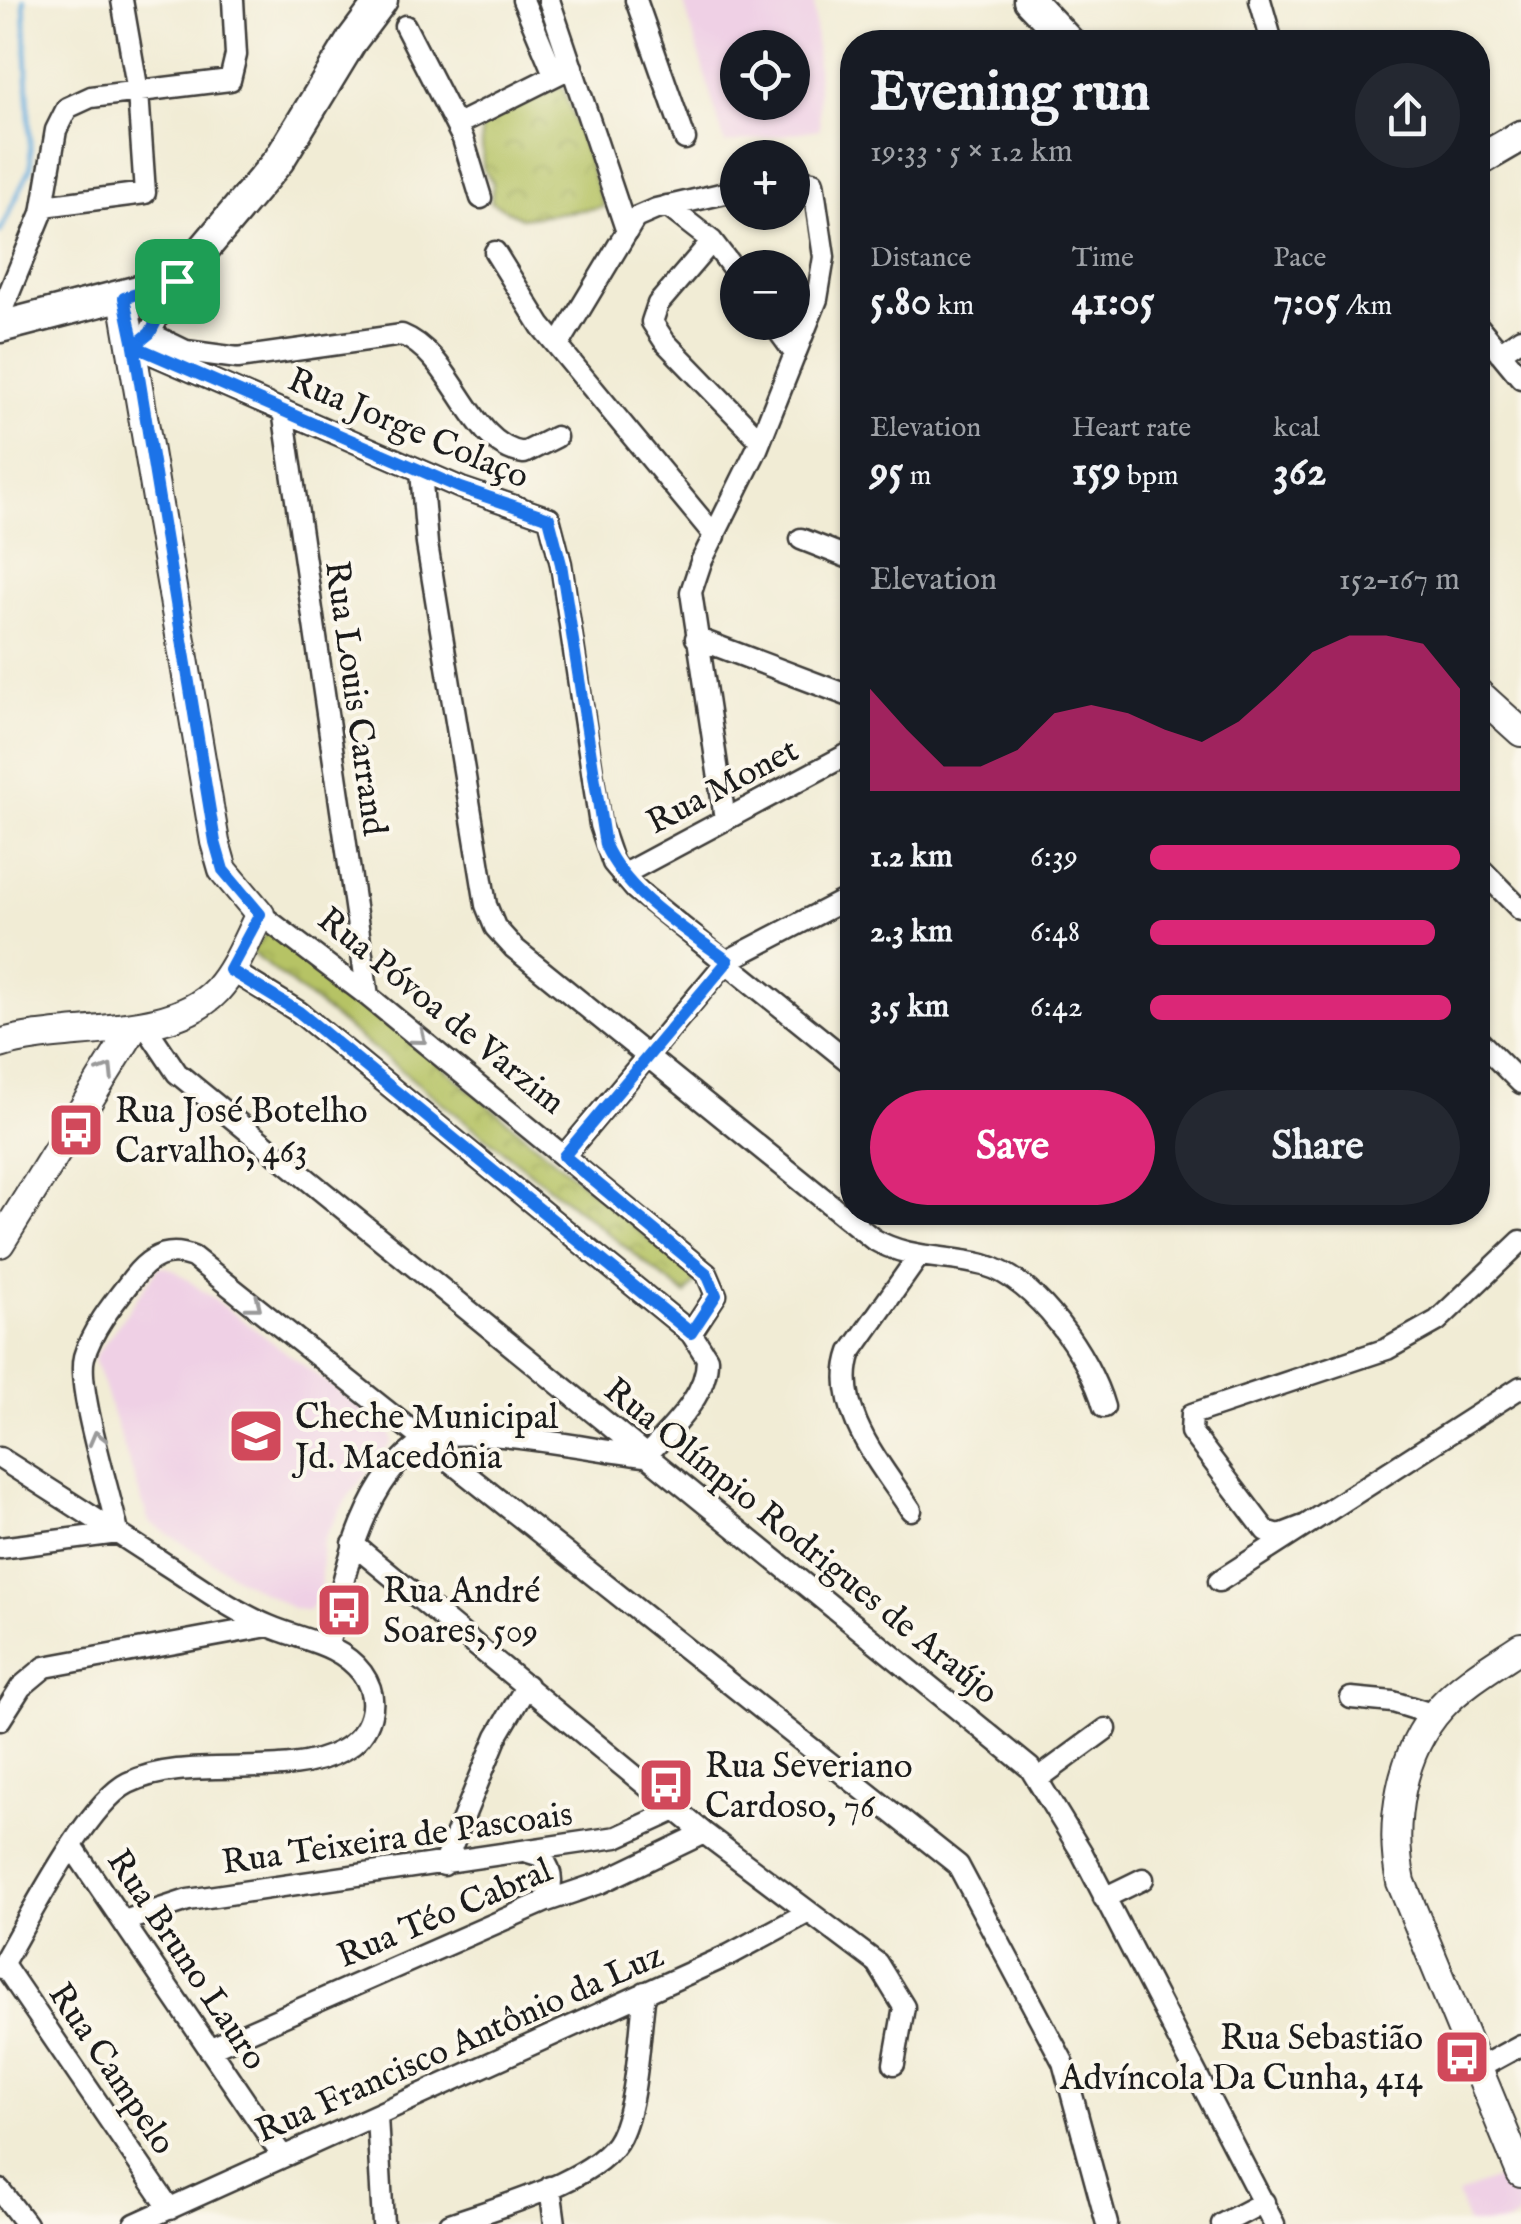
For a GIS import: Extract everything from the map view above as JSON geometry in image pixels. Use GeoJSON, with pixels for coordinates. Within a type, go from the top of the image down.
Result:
{"type":"FeatureCollection","features":[{"type":"Feature","properties":{"kind":"main road"},"geometry":{"type":"LineString","coordinates":[[0,326],[124,298],[177,281],[279,160],[352,40],[382,0]]}},
{"type":"Feature","properties":{"kind":"main road"},"geometry":{"type":"LineString","coordinates":[[1029,0],[1058,30]]}},
{"type":"Feature","properties":{"kind":"main road"},"geometry":{"type":"LineString","coordinates":[[1490,154],[1521,136]]}},
{"type":"Feature","properties":{"kind":"main road","name":"Rua Póvoa de Varzim"},"geometry":{"type":"LineString","coordinates":[[124,298],[142,340],[215,842],[223,870],[260,914]]}},
{"type":"Feature","properties":{"kind":"main road"},"geometry":{"type":"LineString","coordinates":[[1490,704],[1521,732]]}},
{"type":"Feature","properties":{"kind":"main road"},"geometry":{"type":"LineString","coordinates":[[0,1044],[38,1034],[139,1026],[212,994],[230,970],[260,914]]}},
{"type":"Feature","properties":{"kind":"main road"},"geometry":{"type":"LineString","coordinates":[[0,1243],[139,1026]]}},
{"type":"Feature","properties":{"kind":"main road"},"geometry":{"type":"LineString","coordinates":[[1521,1647],[1464,1686],[1435,1715],[1407,1770],[1399,1804],[1397,1862],[1521,2173]]}},
{"type":"Feature","properties":{"kind":"street"},"geometry":{"type":"LineString","coordinates":[[44,206],[146,193],[138,92],[122,0]]}},
{"type":"Feature","properties":{"kind":"street"},"geometry":{"type":"LineString","coordinates":[[0,315],[44,206],[56,130],[66,108],[90,97],[230,80],[236,55],[233,0]]}},
{"type":"Feature","properties":{"kind":"street"},"geometry":{"type":"LineString","coordinates":[[522,0],[563,70],[626,229]]}},
{"type":"Feature","properties":{"kind":"street"},"geometry":{"type":"LineString","coordinates":[[549,0],[563,70]]}},
{"type":"Feature","properties":{"kind":"street"},"geometry":{"type":"LineString","coordinates":[[636,0],[685,139]]}},
{"type":"Feature","properties":{"kind":"street"},"geometry":{"type":"LineString","coordinates":[[1260,0],[1269,30]]}},
{"type":"Feature","properties":{"kind":"street"},"geometry":{"type":"LineString","coordinates":[[406,26],[456,124],[482,198]]}},
{"type":"Feature","properties":{"kind":"street"},"geometry":{"type":"LineString","coordinates":[[456,124],[563,70]]}},
{"type":"Feature","properties":{"kind":"street"},"geometry":{"type":"LineString","coordinates":[[725,819],[690,603],[696,573],[759,439],[824,276],[810,180]]}},
{"type":"Feature","properties":{"kind":"street"},"geometry":{"type":"LineString","coordinates":[[558,346],[594,291],[626,229],[645,212],[720,194]]}},
{"type":"Feature","properties":{"kind":"street"},"geometry":{"type":"LineString","coordinates":[[667,206],[720,251]]}},
{"type":"Feature","properties":{"kind":"street"},"geometry":{"type":"LineString","coordinates":[[712,241],[658,304],[652,322],[759,439]]}},
{"type":"Feature","properties":{"kind":"street"},"geometry":{"type":"LineString","coordinates":[[495,252],[530,311],[715,536]]}},
{"type":"Feature","properties":{"kind":"street"},"geometry":{"type":"LineString","coordinates":[[177,281],[142,340],[238,358],[402,335],[428,353],[502,448],[524,454],[556,437]]}},
{"type":"Feature","properties":{"kind":"street"},"geometry":{"type":"LineString","coordinates":[[1500,353],[1521,338]]}},
{"type":"Feature","properties":{"kind":"street","name":"Rua Jorge Colaço"},"geometry":{"type":"LineString","coordinates":[[142,340],[420,471],[549,518],[561,564],[600,824],[622,876]]}},
{"type":"Feature","properties":{"kind":"street"},"geometry":{"type":"LineString","coordinates":[[785,340],[794,352]]}},
{"type":"Feature","properties":{"kind":"street"},"geometry":{"type":"LineString","coordinates":[[1490,341],[1521,378]]}},
{"type":"Feature","properties":{"kind":"street","name":"Rua Louis Carrand"},"geometry":{"type":"LineString","coordinates":[[284,410],[368,996]]}},
{"type":"Feature","properties":{"kind":"street"},"geometry":{"type":"LineString","coordinates":[[420,471],[430,562],[490,918],[514,948],[840,1211]]}},
{"type":"Feature","properties":{"kind":"street"},"geometry":{"type":"LineString","coordinates":[[801,539],[840,554]]}},
{"type":"Feature","properties":{"kind":"street"},"geometry":{"type":"LineString","coordinates":[[696,638],[840,692]]}},
{"type":"Feature","properties":{"kind":"street","name":"Rua Monet"},"geometry":{"type":"LineString","coordinates":[[622,876],[840,758]]}},
{"type":"Feature","properties":{"kind":"street"},"geometry":{"type":"LineString","coordinates":[[622,876],[840,1054]]}},
{"type":"Feature","properties":{"kind":"street"},"geometry":{"type":"LineString","coordinates":[[1490,878],[1521,910]]}},
{"type":"Feature","properties":{"kind":"street"},"geometry":{"type":"LineString","coordinates":[[564,1156],[728,961],[840,902]]}},
{"type":"Feature","properties":{"kind":"street","name":"Rua Póvoa de Varzim"},"geometry":{"type":"LineString","coordinates":[[260,914],[368,996],[707,1274],[716,1295],[691,1333]]}},
{"type":"Feature","properties":{"kind":"street"},"geometry":{"type":"LineString","coordinates":[[230,970],[299,1012],[691,1333],[706,1358],[703,1380],[682,1416],[646,1456]]}},
{"type":"Feature","properties":{"kind":"street","name":"Rua Olímpio Rodrigues de Araújo"},"geometry":{"type":"LineString","coordinates":[[139,1026],[176,1073],[622,1446],[646,1456],[1010,1750],[1038,1778],[1274,2224]]}},
{"type":"Feature","properties":{"kind":"street"},"geometry":{"type":"LineString","coordinates":[[1490,1052],[1521,1082]]}},
{"type":"Feature","properties":{"kind":"street"},"geometry":{"type":"LineString","coordinates":[[858,1225],[874,1238],[918,1257],[985,1265],[1019,1280],[1081,1358],[1104,1407]]}},
{"type":"Feature","properties":{"kind":"street"},"geometry":{"type":"LineString","coordinates":[[1306,1524],[1280,1535],[1266,1531],[1191,1432],[1189,1419],[1200,1408],[1387,1349],[1437,1320],[1521,1241]]}},
{"type":"Feature","properties":{"kind":"street"},"geometry":{"type":"LineString","coordinates":[[118,1533],[83,1364],[108,1312],[145,1264],[162,1254],[184,1253],[202,1263],[958,1865],[1063,2062],[1107,2224]]}},
{"type":"Feature","properties":{"kind":"street"},"geometry":{"type":"LineString","coordinates":[[910,1510],[854,1416],[846,1391],[850,1352],[918,1257]]}},
{"type":"Feature","properties":{"kind":"street"},"geometry":{"type":"LineString","coordinates":[[1219,1581],[1521,1386]]}},
{"type":"Feature","properties":{"kind":"street"},"geometry":{"type":"LineString","coordinates":[[328,1646],[353,1544],[371,1503],[424,1442],[465,1436],[622,1446]]}},
{"type":"Feature","properties":{"kind":"street"},"geometry":{"type":"LineString","coordinates":[[0,1458],[268,1626],[328,1646],[360,1670],[372,1696],[369,1724],[354,1743],[312,1760],[156,1775],[128,1783],[94,1813],[1,1966]]}},
{"type":"Feature","properties":{"kind":"street"},"geometry":{"type":"LineString","coordinates":[[0,1548],[118,1533]]}},
{"type":"Feature","properties":{"kind":"street"},"geometry":{"type":"LineString","coordinates":[[353,1544],[704,1833],[877,1963],[904,2008],[894,2064]]}},
{"type":"Feature","properties":{"kind":"street"},"geometry":{"type":"LineString","coordinates":[[0,1720],[20,1686],[45,1668],[268,1626]]}},
{"type":"Feature","properties":{"kind":"street"},"geometry":{"type":"LineString","coordinates":[[444,1866],[496,1736],[528,1685]]}},
{"type":"Feature","properties":{"kind":"street"},"geometry":{"type":"LineString","coordinates":[[1351,1698],[1393,1702],[1435,1715]]}},
{"type":"Feature","properties":{"kind":"street"},"geometry":{"type":"LineString","coordinates":[[1038,1778],[1106,1729]]}},
{"type":"Feature","properties":{"kind":"street","name":"Rua Teixeira de Pascoais"},"geometry":{"type":"LineString","coordinates":[[124,1921],[188,1900],[444,1866],[633,1833],[676,1810]]}},
{"type":"Feature","properties":{"kind":"street","name":"Rua Téo Cabral"},"geometry":{"type":"LineString","coordinates":[[209,2048],[544,1902],[600,1882],[704,1833]]}},
{"type":"Feature","properties":{"kind":"street","name":"Rua Bruno Lauro"},"geometry":{"type":"LineString","coordinates":[[73,1848],[283,2157]]}},
{"type":"Feature","properties":{"kind":"street"},"geometry":{"type":"LineString","coordinates":[[528,1852],[541,1856],[551,1872],[551,1890],[544,1902]]}},
{"type":"Feature","properties":{"kind":"street"},"geometry":{"type":"LineString","coordinates":[[1104,1898],[1143,1879]]}},
{"type":"Feature","properties":{"kind":"street","name":"Rua Francisco Antônio da Luz"},"geometry":{"type":"LineString","coordinates":[[135,2224],[762,1940],[807,1913]]}},
{"type":"Feature","properties":{"kind":"street","name":"Rua Campelo"},"geometry":{"type":"LineString","coordinates":[[1,1966],[170,2209]]}},
{"type":"Feature","properties":{"kind":"street"},"geometry":{"type":"LineString","coordinates":[[450,2224],[550,2187],[599,2160],[618,2142],[645,1992]]}},
{"type":"Feature","properties":{"kind":"street"},"geometry":{"type":"LineString","coordinates":[[1477,2069],[1521,2045]]}},
{"type":"Feature","properties":{"kind":"street"},"geometry":{"type":"LineString","coordinates":[[377,2116],[383,2224]]}},
{"type":"Feature","properties":{"kind":"street"},"geometry":{"type":"LineString","coordinates":[[550,2187],[555,2224]]}},
{"type":"Feature","properties":{"kind":"street"},"geometry":{"type":"LineString","coordinates":[[0,2190],[26,2224]]}},
{"type":"Feature","properties":{"kind":"street"},"geometry":{"type":"LineString","coordinates":[[1222,2224],[1264,2202]]}},
{"type":"Feature","properties":{"kind":"shaded area"},"geometry":{"type":"Polygon","coordinates":[[[683,0],[814,0],[820,129],[750,140],[724,140],[683,0]]]}},
{"type":"Feature","properties":{"kind":"shaded area","name":"Cheche Municipal Jd. Macedônia"},"geometry":{"type":"Polygon","coordinates":[[[160,1266],[173,1269],[390,1429],[392,1442],[348,1497],[323,1540],[320,1595],[308,1611],[292,1608],[241,1580],[149,1522],[94,1358],[160,1266]]]}},
{"type":"Feature","properties":{"kind":"shaded area"},"geometry":{"type":"Polygon","coordinates":[[[1507,2175],[1521,2202],[1521,2216],[1503,2224],[1468,2224],[1457,2194],[1507,2175]]]}},
{"type":"Feature","properties":{"kind":"green space"},"geometry":{"type":"Polygon","coordinates":[[[562,85],[604,207],[521,218],[491,202],[493,183],[483,168],[481,125],[562,85]]]}},
{"type":"Feature","properties":{"kind":"green space"},"geometry":{"type":"Polygon","coordinates":[[[273,925],[697,1279],[686,1295],[251,952],[273,925]]]}},
{"type":"Feature","properties":{"kind":"waterway"},"geometry":{"type":"LineString","coordinates":[[0,232],[31,166],[24,0]]}},
{"type":"Feature","properties":{"kind":"place","name":"Rua José Botelho Carvalho, 463"},"geometry":{"type":"Point","coordinates":[76,1130]}},
{"type":"Feature","properties":{"kind":"place","name":"Cheche Municipal Jd. Macedônia"},"geometry":{"type":"Point","coordinates":[256,1436]}},
{"type":"Feature","properties":{"kind":"place","name":"Rua André Soares, 509"},"geometry":{"type":"Point","coordinates":[344,1610]}},
{"type":"Feature","properties":{"kind":"place","name":"Rua Severiano Cardoso, 76"},"geometry":{"type":"Point","coordinates":[666,1785]}},
{"type":"Feature","properties":{"kind":"place","name":"Rua Sebastião Advíncola Da Cunha, 414"},"geometry":{"type":"Point","coordinates":[1462,2057]}},
{"type":"Feature","properties":{"kind":"route"},"geometry":{"type":"LineString","coordinates":[[177,281],[124,298],[134,346],[461,488],[549,518],[561,564],[605,845],[613,863],[635,889],[728,961],[564,1156],[707,1274],[716,1295],[691,1333],[299,1012],[230,970],[260,914],[248,905],[223,870],[215,842],[134,346],[150,333],[177,281]]}}]}
